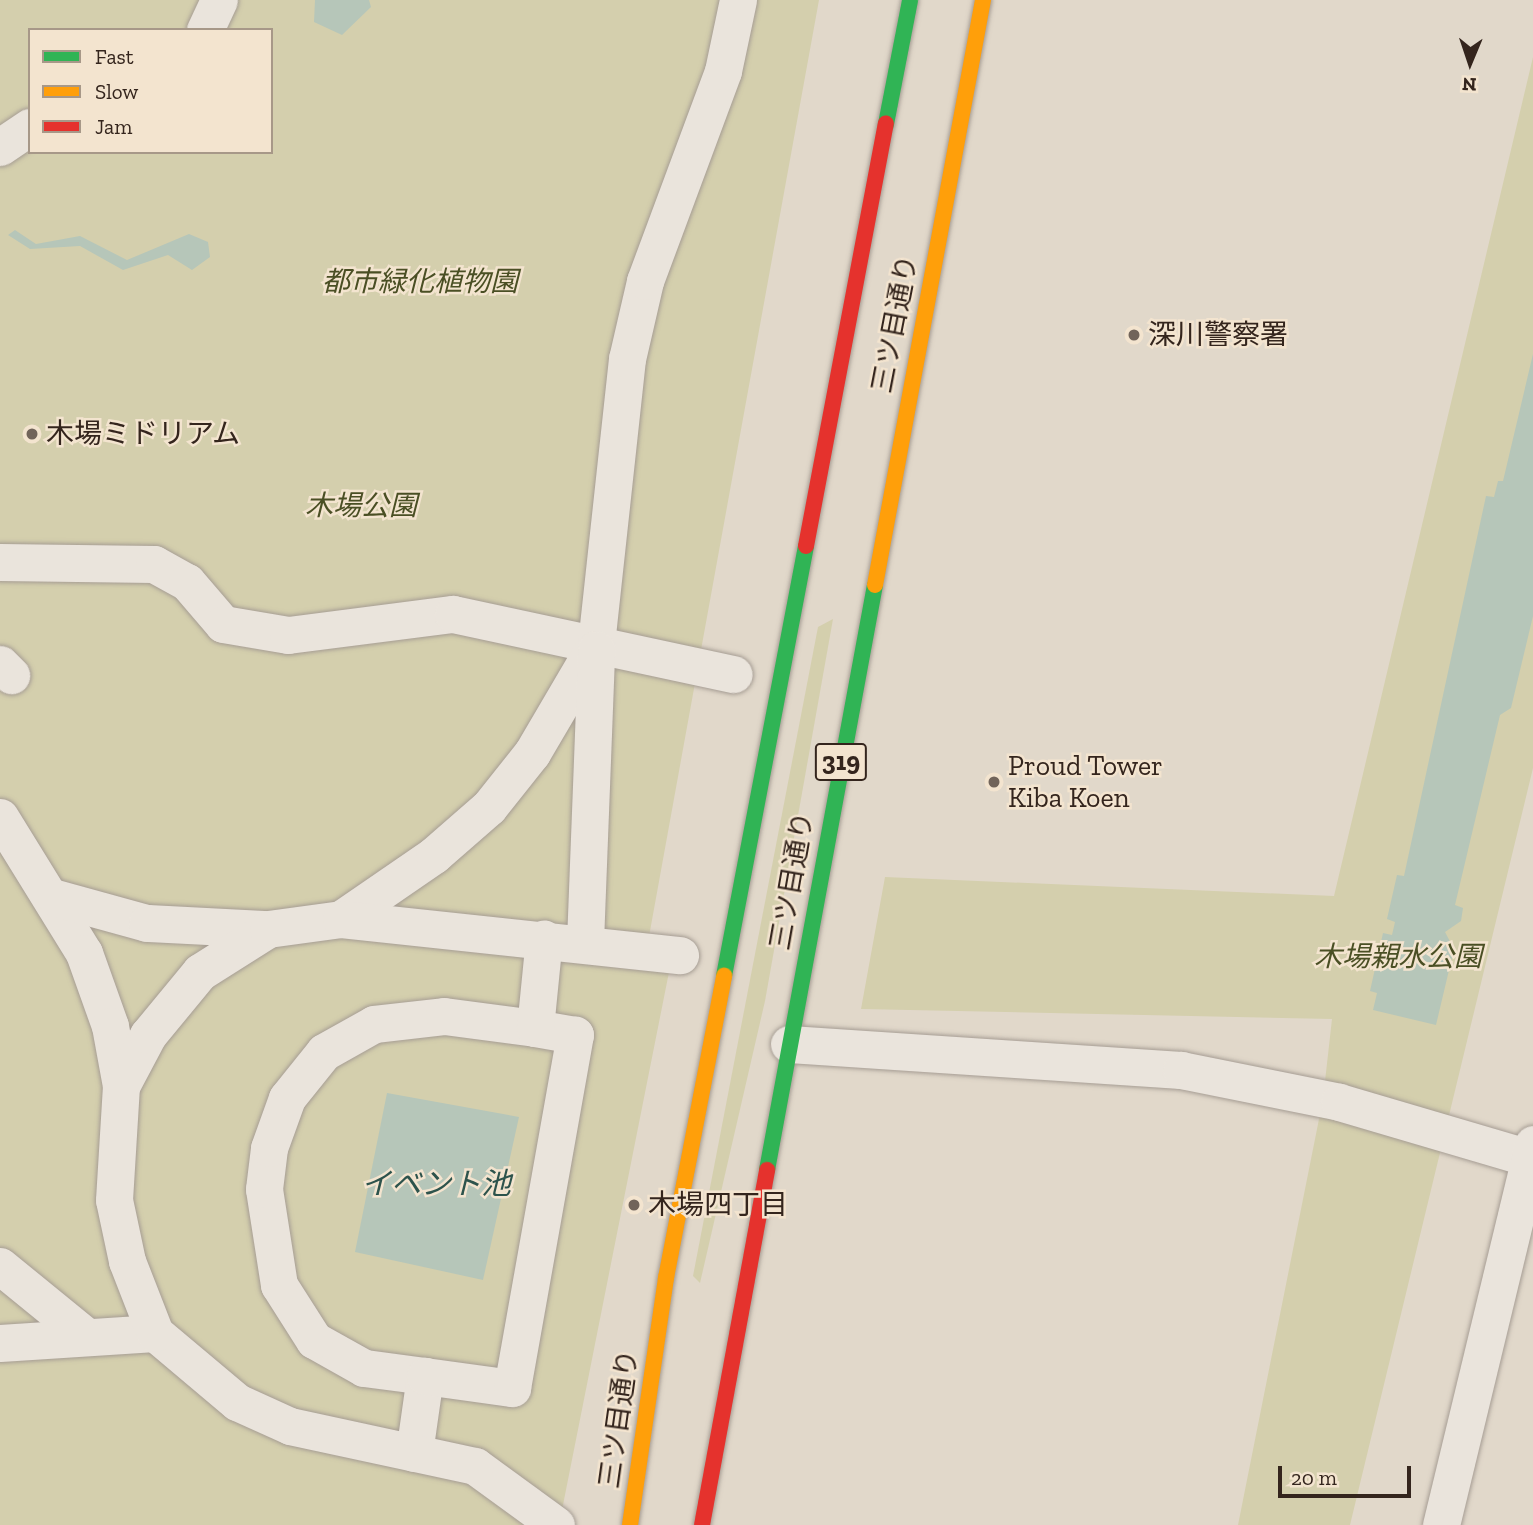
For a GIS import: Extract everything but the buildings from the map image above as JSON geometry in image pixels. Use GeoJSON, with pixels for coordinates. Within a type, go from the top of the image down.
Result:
{"type":"FeatureCollection","features":[{"type":"Feature","properties":{"kind":"main road","name":"三ツ目通り"},"geometry":{"type":"LineString","coordinates":[[629,1525],[666,1278],[910,0]]}},
{"type":"Feature","properties":{"kind":"main road","name":"三ツ目通り"},"geometry":{"type":"LineString","coordinates":[[702,1525],[983,0]]}},
{"type":"Feature","properties":{"kind":"street"},"geometry":{"type":"LineString","coordinates":[[206,28],[219,0]]}},
{"type":"Feature","properties":{"kind":"street"},"geometry":{"type":"LineString","coordinates":[[585,942],[596,644],[627,359],[645,281],[723,71],[738,0]]}},
{"type":"Feature","properties":{"kind":"street"},"geometry":{"type":"LineString","coordinates":[[0,147],[28,128]]}},
{"type":"Feature","properties":{"kind":"street"},"geometry":{"type":"LineString","coordinates":[[0,562],[154,564],[187,582],[223,624],[288,635],[453,614],[734,674]]}},
{"type":"Feature","properties":{"kind":"street"},"geometry":{"type":"LineString","coordinates":[[341,919],[434,855],[489,807],[532,754],[596,644]]}},
{"type":"Feature","properties":{"kind":"street"},"geometry":{"type":"LineString","coordinates":[[0,817],[55,898],[110,1026],[121,1086],[114,1200],[127,1261],[155,1333],[237,1402],[290,1426],[475,1466],[556,1525]]}},
{"type":"Feature","properties":{"kind":"street"},"geometry":{"type":"LineString","coordinates":[[55,898],[147,923],[268,929],[341,919],[585,942],[680,955]]}},
{"type":"Feature","properties":{"kind":"street"},"geometry":{"type":"LineString","coordinates":[[121,1086],[148,1035],[200,972],[268,929]]}},
{"type":"Feature","properties":{"kind":"street"},"geometry":{"type":"LineString","coordinates":[[535,1028],[544,938]]}},
{"type":"Feature","properties":{"kind":"street"},"geometry":{"type":"LineString","coordinates":[[444,1016],[575,1035],[512,1388],[425,1376],[364,1368],[314,1340],[277,1275],[264,1189],[269,1148],[287,1098],[324,1052],[374,1024],[444,1016]]}},
{"type":"Feature","properties":{"kind":"street"},"geometry":{"type":"LineString","coordinates":[[789,1044],[1181,1070],[1339,1102],[1532,1154],[1441,1525]]}},
{"type":"Feature","properties":{"kind":"street"},"geometry":{"type":"LineString","coordinates":[[0,1266],[87,1336]]}},
{"type":"Feature","properties":{"kind":"street"},"geometry":{"type":"LineString","coordinates":[[0,1343],[155,1333]]}},
{"type":"Feature","properties":{"kind":"street"},"geometry":{"type":"LineString","coordinates":[[414,1453],[425,1376]]}},
{"type":"Feature","properties":{"kind":"green space","name":"木場公園"},"geometry":{"type":"Polygon","coordinates":[[[0,0],[819,0],[648,942],[673,952],[559,1525],[0,1525],[0,0]]]}},
{"type":"Feature","properties":{"kind":"green space","name":"木場親水公園"},"geometry":{"type":"Polygon","coordinates":[[[1533,57],[1533,768],[1350,1525],[1238,1525],[1323,1099],[1332,1019],[861,1009],[885,877],[1334,896],[1533,57]]]}},
{"type":"Feature","properties":{"kind":"green space"},"geometry":{"type":"Polygon","coordinates":[[[833,619],[765,1001],[700,1283],[693,1276],[818,627],[833,619]]]}},
{"type":"Feature","properties":{"kind":"water"},"geometry":{"type":"Polygon","coordinates":[[[315,0],[369,0],[371,7],[342,35],[314,22],[315,0]]]}},
{"type":"Feature","properties":{"kind":"water"},"geometry":{"type":"Polygon","coordinates":[[[15,230],[36,244],[80,236],[127,260],[189,234],[208,242],[210,257],[192,270],[168,255],[123,270],[80,246],[30,249],[8,235],[15,230]]]}},
{"type":"Feature","properties":{"kind":"water"},"geometry":{"type":"Polygon","coordinates":[[[1533,354],[1533,616],[1511,708],[1500,715],[1455,905],[1463,908],[1461,921],[1445,932],[1454,949],[1436,1025],[1373,1010],[1377,993],[1370,991],[1383,933],[1392,935],[1395,922],[1387,919],[1397,875],[1404,876],[1486,496],[1494,497],[1498,481],[1503,481],[1533,354]]]}},
{"type":"Feature","properties":{"kind":"water","name":"イベント池"},"geometry":{"type":"Polygon","coordinates":[[[387,1093],[519,1117],[483,1280],[355,1252],[387,1093]]]}},
{"type":"Feature","properties":{"kind":"traffic: fast"},"geometry":{"type":"LineString","coordinates":[[886,124],[910,0]]}},
{"type":"Feature","properties":{"kind":"traffic: fast"},"geometry":{"type":"LineString","coordinates":[[724,976],[806,546]]}},
{"type":"Feature","properties":{"kind":"traffic: fast"},"geometry":{"type":"LineString","coordinates":[[767,1170],[875,585]]}},
{"type":"Feature","properties":{"kind":"traffic: slow"},"geometry":{"type":"LineString","coordinates":[[875,585],[983,0]]}},
{"type":"Feature","properties":{"kind":"traffic: slow"},"geometry":{"type":"LineString","coordinates":[[630,1525],[666,1278],[724,976]]}},
{"type":"Feature","properties":{"kind":"traffic: jam"},"geometry":{"type":"LineString","coordinates":[[806,546],[886,124]]}},
{"type":"Feature","properties":{"kind":"traffic: jam"},"geometry":{"type":"LineString","coordinates":[[702,1525],[767,1170]]}},
{"type":"Feature","properties":{"kind":"place","name":"深川警察署"},"geometry":{"type":"Point","coordinates":[1134,335]}},
{"type":"Feature","properties":{"kind":"place","name":"木場ミドリアム"},"geometry":{"type":"Point","coordinates":[32,434]}},
{"type":"Feature","properties":{"kind":"place","name":"Proud Tower Kiba Koen"},"geometry":{"type":"Point","coordinates":[994,782]}},
{"type":"Feature","properties":{"kind":"place","name":"木場四丁目"},"geometry":{"type":"Point","coordinates":[634,1205]}},
{"type":"Feature","properties":{"kind":"park label","name":"都市緑化植物園"},"geometry":{"type":"Point","coordinates":[420,282]}}]}
